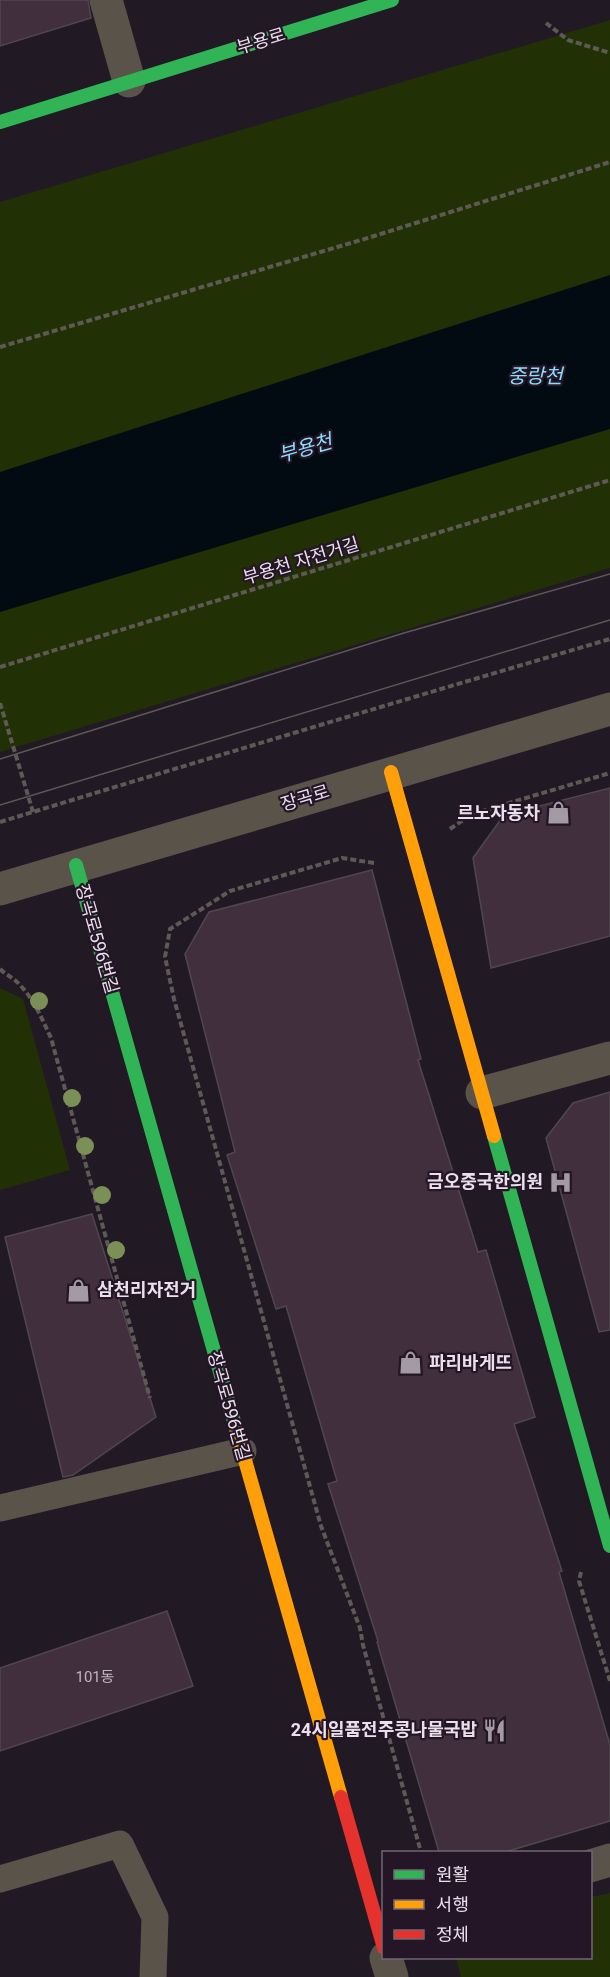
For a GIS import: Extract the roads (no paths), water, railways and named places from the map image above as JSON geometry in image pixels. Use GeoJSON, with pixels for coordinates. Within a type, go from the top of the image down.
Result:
{"type":"FeatureCollection","features":[{"type":"Feature","properties":{"kind":"street"},"geometry":{"type":"LineString","coordinates":[[106,0],[129,81]]}},
{"type":"Feature","properties":{"kind":"street","name":"부용로"},"geometry":{"type":"LineString","coordinates":[[0,122],[392,0]]}},
{"type":"Feature","properties":{"kind":"street","name":"장곡로"},"geometry":{"type":"LineString","coordinates":[[0,889],[610,709]]}},
{"type":"Feature","properties":{"kind":"street"},"geometry":{"type":"LineString","coordinates":[[391,772],[610,1546]]}},
{"type":"Feature","properties":{"kind":"street","name":"장곡로596번길"},"geometry":{"type":"LineString","coordinates":[[76,865],[382,1937]]}},
{"type":"Feature","properties":{"kind":"street"},"geometry":{"type":"LineString","coordinates":[[482,1093],[610,1058]]}},
{"type":"Feature","properties":{"kind":"street"},"geometry":{"type":"LineString","coordinates":[[592,1866],[610,1860]]}},
{"type":"Feature","properties":{"kind":"street","name":"장곡로596번길"},"geometry":{"type":"LineString","coordinates":[[388,1959],[392,1977]]}},
{"type":"Feature","properties":{"kind":"lane"},"geometry":{"type":"LineString","coordinates":[[0,1508],[243,1451]]}},
{"type":"Feature","properties":{"kind":"lane"},"geometry":{"type":"LineString","coordinates":[[0,1880],[120,1844],[155,1917],[153,1977]]}},
{"type":"Feature","properties":{"kind":"water","name":"중랑천"},"geometry":{"type":"Polygon","coordinates":[[[610,275],[610,429],[0,612],[0,472],[610,275]]]}},
{"type":"Feature","properties":{"kind":"tram line"},"geometry":{"type":"LineString","coordinates":[[0,759],[404,633],[610,574]]}},
{"type":"Feature","properties":{"kind":"tram line"},"geometry":{"type":"LineString","coordinates":[[0,805],[610,620]]}},
{"type":"Feature","properties":{"kind":"place","name":"르노자동차"},"geometry":{"type":"Point","coordinates":[558,813]}},
{"type":"Feature","properties":{"kind":"place","name":"금오중국한의원"},"geometry":{"type":"Point","coordinates":[561,1182]}},
{"type":"Feature","properties":{"kind":"place","name":"삼천리자전거"},"geometry":{"type":"Point","coordinates":[79,1290]}},
{"type":"Feature","properties":{"kind":"place","name":"파리바게뜨"},"geometry":{"type":"Point","coordinates":[411,1363]}},
{"type":"Feature","properties":{"kind":"place","name":"24시일품전주콩나물국밥"},"geometry":{"type":"Point","coordinates":[495,1730]}},
{"type":"Feature","properties":{"kind":"water label","name":"부용천"},"geometry":{"type":"Point","coordinates":[305,448]}}]}
